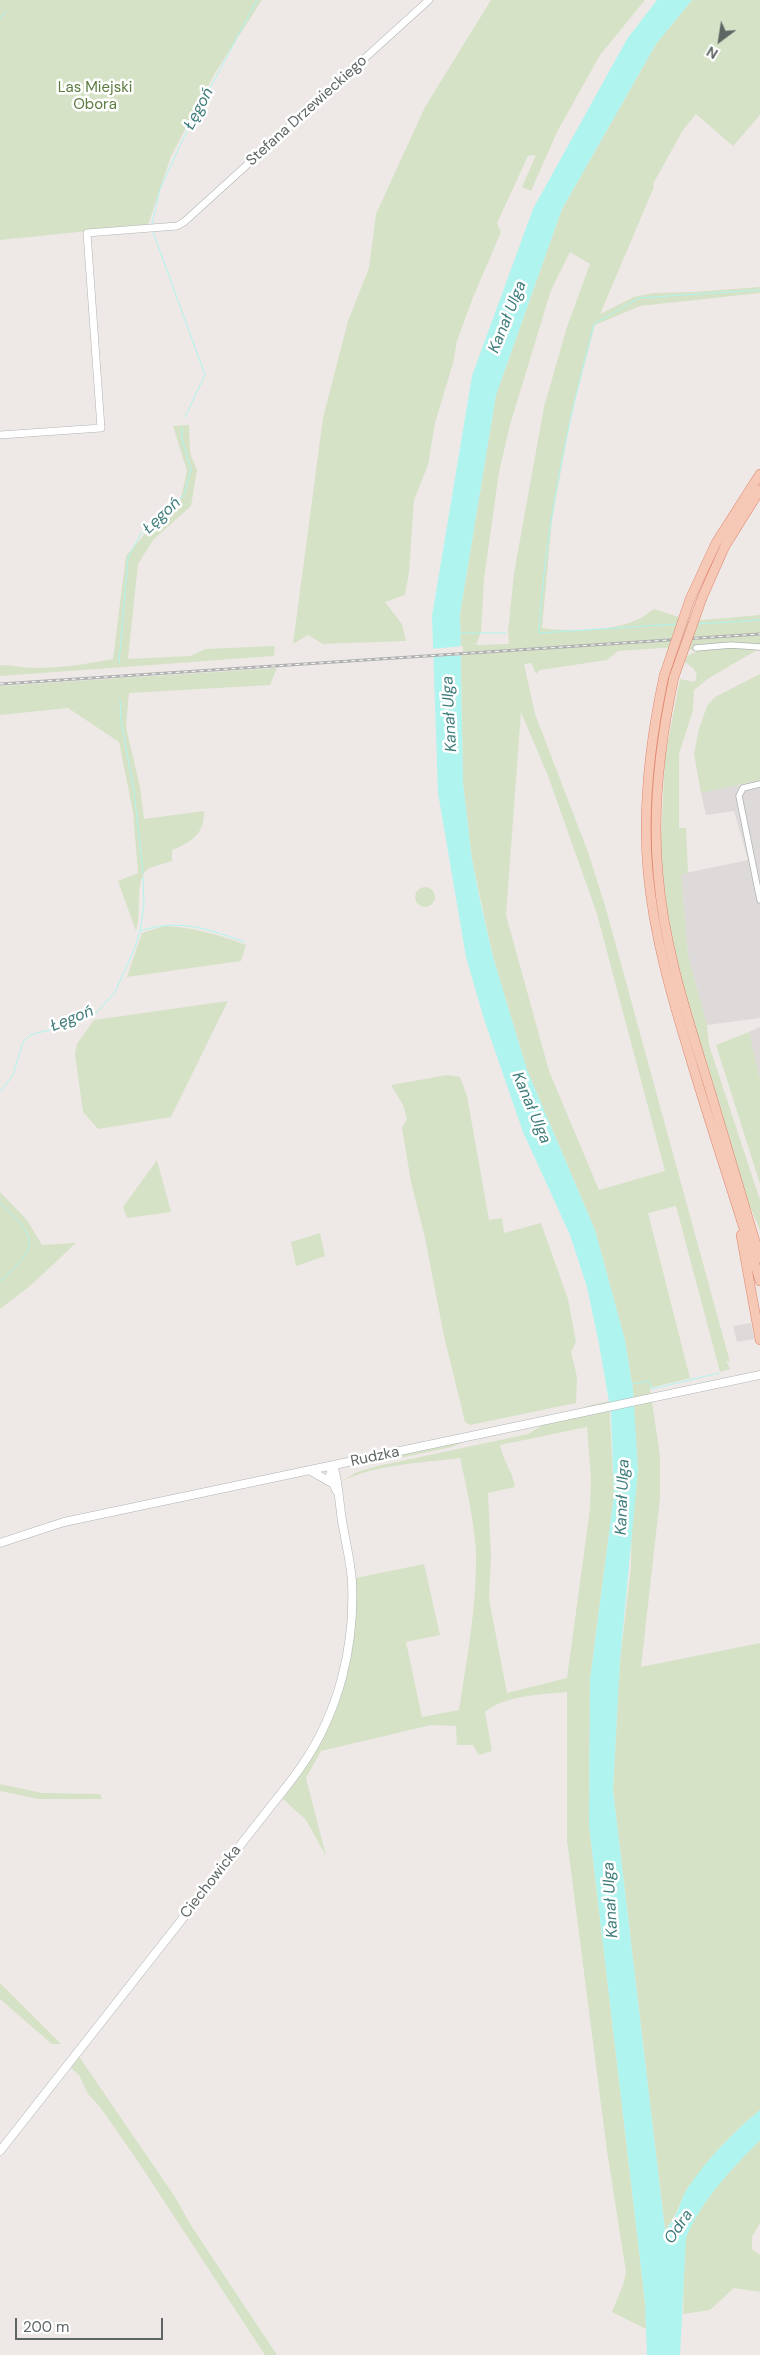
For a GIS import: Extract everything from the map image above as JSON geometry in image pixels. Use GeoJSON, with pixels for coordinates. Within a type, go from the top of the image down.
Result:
{"type":"FeatureCollection","features":[{"type":"Feature","properties":{"kind":"main road"},"geometry":{"type":"LineString","coordinates":[[760,474],[716,543],[690,599],[664,676],[653,736],[647,789],[646,844],[651,903],[667,982],[760,1281]]}},
{"type":"Feature","properties":{"kind":"main road"},"geometry":{"type":"LineString","coordinates":[[760,490],[725,546],[702,598],[674,677],[662,738],[657,790],[656,844],[661,899],[677,980],[746,1205],[760,1258]]}},
{"type":"Feature","properties":{"kind":"main road"},"geometry":{"type":"LineString","coordinates":[[746,1205],[760,1238]]}},
{"type":"Feature","properties":{"kind":"main road"},"geometry":{"type":"LineString","coordinates":[[736,1208],[760,1340]]}},
{"type":"Feature","properties":{"kind":"main road","name":"Rudzka"},"geometry":{"type":"LineString","coordinates":[[0,1543],[64,1522],[311,1471],[757,1374]]}},
{"type":"Feature","properties":{"kind":"main road"},"geometry":{"type":"LineString","coordinates":[[335,1481],[351,1462]]}},
{"type":"Feature","properties":{"kind":"main road"},"geometry":{"type":"LineString","coordinates":[[333,1466],[330,1475],[335,1481]]}},
{"type":"Feature","properties":{"kind":"main road"},"geometry":{"type":"LineString","coordinates":[[311,1471],[335,1481]]}},
{"type":"Feature","properties":{"kind":"main road","name":"Ciechowicka"},"geometry":{"type":"LineString","coordinates":[[0,2151],[303,1764],[325,1725],[345,1666],[352,1624],[352,1581],[335,1481]]}},
{"type":"Feature","properties":{"kind":"street","name":"Stefana Drzewieckiego"},"geometry":{"type":"LineString","coordinates":[[0,435],[101,428],[87,234],[177,226],[184,222],[429,0]]}},
{"type":"Feature","properties":{"kind":"street"},"geometry":{"type":"LineString","coordinates":[[696,648],[731,645],[760,647]]}},
{"type":"Feature","properties":{"kind":"street"},"geometry":{"type":"LineString","coordinates":[[760,784],[743,788],[740,796],[760,900]]}},
{"type":"Feature","properties":{"kind":"shaded area"},"geometry":{"type":"Polygon","coordinates":[[[760,780],[760,1018],[707,1025],[688,955],[681,874],[748,860],[734,811],[706,815],[701,793],[760,780]]]}},
{"type":"Feature","properties":{"kind":"shaded area"},"geometry":{"type":"Polygon","coordinates":[[[760,1027],[760,1080],[749,1032],[760,1027]]]}},
{"type":"Feature","properties":{"kind":"shaded area"},"geometry":{"type":"Polygon","coordinates":[[[751,1323],[754,1339],[737,1342],[733,1326],[751,1323]]]}},
{"type":"Feature","properties":{"kind":"green space","name":"Las Miejski Obora"},"geometry":{"type":"Polygon","coordinates":[[[0,0],[262,0],[215,73],[171,156],[148,225],[0,240],[0,0]]]}},
{"type":"Feature","properties":{"kind":"green space"},"geometry":{"type":"Polygon","coordinates":[[[491,0],[645,0],[600,55],[557,132],[531,191],[522,187],[536,155],[528,156],[497,223],[501,232],[457,341],[453,363],[435,423],[428,465],[414,500],[409,572],[405,595],[385,602],[402,624],[406,641],[323,644],[308,635],[293,644],[323,418],[348,321],[369,268],[376,214],[425,107],[491,0]]]}},
{"type":"Feature","properties":{"kind":"green space"},"geometry":{"type":"Polygon","coordinates":[[[692,0],[760,0],[760,115],[733,146],[696,114],[683,130],[653,184],[654,187],[600,314],[634,297],[653,293],[760,287],[760,293],[640,306],[595,325],[571,415],[552,520],[542,628],[576,630],[613,627],[637,620],[654,609],[691,621],[760,615],[760,648],[751,648],[757,650],[709,678],[694,690],[693,710],[679,754],[679,828],[686,828],[688,873],[681,874],[688,955],[707,1025],[709,1045],[760,1200],[760,1230],[745,1195],[673,955],[660,858],[665,756],[680,679],[695,682],[697,674],[685,662],[687,656],[700,650],[662,648],[618,651],[607,660],[540,670],[536,674],[531,663],[524,664],[535,714],[588,852],[606,909],[730,1362],[726,1361],[730,1369],[720,1372],[676,1206],[648,1213],[690,1378],[650,1388],[660,1456],[660,1498],[641,1667],[760,1643],[760,2110],[730,2137],[703,2168],[687,2190],[672,2221],[665,2230],[613,1790],[620,1661],[631,1567],[633,1390],[625,1340],[595,1230],[527,1070],[493,957],[472,860],[463,783],[460,614],[496,395],[562,209],[656,44],[692,0]],[[570,252],[551,290],[510,425],[499,472],[484,579],[481,632],[476,645],[509,644],[508,632],[514,573],[544,407],[567,327],[590,264],[570,252]],[[521,712],[506,915],[549,1071],[599,1190],[665,1171],[597,914],[548,776],[521,712]]]}},
{"type":"Feature","properties":{"kind":"green space"},"geometry":{"type":"Polygon","coordinates":[[[189,425],[190,453],[197,470],[191,506],[154,539],[138,564],[128,659],[190,656],[205,649],[275,646],[274,656],[0,676],[0,665],[45,668],[113,659],[126,556],[149,529],[180,502],[187,471],[173,426],[189,425]]]}},
{"type":"Feature","properties":{"kind":"green space"},"geometry":{"type":"Polygon","coordinates":[[[277,668],[270,685],[129,693],[126,727],[140,787],[144,819],[204,811],[204,819],[196,836],[172,850],[172,861],[148,869],[144,874],[141,880],[136,931],[118,881],[138,873],[133,812],[119,742],[68,708],[0,715],[0,686],[277,668]]]}},
{"type":"Feature","properties":{"kind":"green space"},"geometry":{"type":"Polygon","coordinates":[[[760,674],[760,780],[701,793],[694,754],[699,729],[707,706],[715,697],[760,674]]]}},
{"type":"Feature","properties":{"kind":"green space"},"geometry":{"type":"Polygon","coordinates":[[[425,887],[432,890],[435,897],[432,904],[425,907],[418,904],[415,897],[418,890],[425,887]]]}},
{"type":"Feature","properties":{"kind":"green space"},"geometry":{"type":"Polygon","coordinates":[[[164,926],[206,932],[246,945],[241,961],[127,977],[142,933],[164,926]]]}},
{"type":"Feature","properties":{"kind":"green space"},"geometry":{"type":"Polygon","coordinates":[[[228,1001],[171,1117],[98,1129],[83,1112],[75,1054],[77,1044],[94,1020],[228,1001]]]}},
{"type":"Feature","properties":{"kind":"green space"},"geometry":{"type":"Polygon","coordinates":[[[749,1032],[760,1080],[760,1184],[716,1045],[749,1032]]]}},
{"type":"Feature","properties":{"kind":"green space"},"geometry":{"type":"Polygon","coordinates":[[[447,1075],[460,1077],[467,1096],[489,1220],[502,1218],[504,1233],[541,1223],[568,1299],[576,1342],[571,1352],[577,1377],[576,1403],[470,1425],[465,1422],[444,1336],[425,1238],[411,1182],[402,1128],[407,1119],[403,1105],[391,1085],[447,1075]]]}},
{"type":"Feature","properties":{"kind":"green space"},"geometry":{"type":"Polygon","coordinates":[[[157,1160],[171,1212],[127,1218],[123,1207],[157,1160]]]}},
{"type":"Feature","properties":{"kind":"green space"},"geometry":{"type":"Polygon","coordinates":[[[0,1192],[27,1220],[42,1245],[76,1243],[30,1286],[0,1309],[0,1192]]]}},
{"type":"Feature","properties":{"kind":"green space"},"geometry":{"type":"Polygon","coordinates":[[[320,1233],[325,1256],[296,1266],[291,1242],[320,1233]]]}},
{"type":"Feature","properties":{"kind":"green space"},"geometry":{"type":"Polygon","coordinates":[[[609,1401],[614,1495],[590,1680],[589,1825],[645,2302],[646,2329],[612,2312],[626,2272],[607,2151],[567,1840],[567,1692],[512,1699],[502,1702],[485,1712],[492,1751],[479,1755],[473,1745],[457,1745],[456,1726],[431,1725],[321,1751],[306,1778],[326,1856],[306,1820],[283,1799],[308,1763],[332,1718],[347,1673],[354,1637],[356,1578],[424,1564],[440,1635],[406,1642],[422,1717],[459,1710],[473,1612],[476,1573],[472,1517],[460,1458],[368,1471],[340,1482],[357,1472],[378,1466],[528,1434],[546,1423],[587,1414],[587,1406],[609,1401]],[[587,1427],[500,1445],[515,1487],[488,1493],[491,1557],[489,1599],[507,1693],[567,1678],[590,1509],[591,1479],[587,1427]]]}},
{"type":"Feature","properties":{"kind":"green space"},"geometry":{"type":"Polygon","coordinates":[[[461,1443],[452,1447],[349,1467],[461,1443]]]}},
{"type":"Feature","properties":{"kind":"green space"},"geometry":{"type":"Polygon","coordinates":[[[0,1784],[42,1793],[100,1794],[102,1799],[39,1799],[0,1791],[0,1784]]]}},
{"type":"Feature","properties":{"kind":"green space"},"geometry":{"type":"Polygon","coordinates":[[[0,1983],[61,2044],[52,2044],[0,1999],[0,1983]]]}},
{"type":"Feature","properties":{"kind":"green space"},"geometry":{"type":"Polygon","coordinates":[[[78,2055],[175,2197],[192,2227],[277,2355],[265,2355],[137,2160],[100,2107],[88,2094],[79,2075],[70,2067],[78,2055]]]}},
{"type":"Feature","properties":{"kind":"green space"},"geometry":{"type":"Polygon","coordinates":[[[760,2140],[760,2223],[752,2237],[752,2249],[760,2255],[760,2292],[734,2288],[710,2310],[683,2314],[683,2256],[686,2237],[691,2225],[717,2186],[760,2140]]]}},
{"type":"Feature","properties":{"kind":"water"},"geometry":{"type":"Polygon","coordinates":[[[657,0],[692,0],[656,44],[562,209],[496,395],[460,614],[463,783],[472,860],[480,900],[493,957],[527,1070],[595,1230],[625,1340],[633,1390],[638,1470],[620,1661],[613,1790],[665,2230],[675,2216],[687,2189],[703,2167],[730,2137],[760,2110],[760,2140],[728,2174],[709,2198],[692,2224],[686,2238],[680,2355],[647,2355],[645,2302],[589,1825],[590,1680],[614,1495],[611,1413],[587,1287],[570,1235],[523,1132],[484,1019],[466,957],[438,793],[432,616],[472,376],[533,209],[627,39],[657,0]]]}},
{"type":"Feature","properties":{"kind":"pier"},"geometry":{"type":"Polygon","coordinates":[[[463,646],[463,655],[431,657],[431,649],[463,646]]]}},
{"type":"Feature","properties":{"kind":"waterway","name":"Łęgoń"},"geometry":{"type":"LineString","coordinates":[[152,224],[160,189],[183,139],[257,0]]}},
{"type":"Feature","properties":{"kind":"waterway"},"geometry":{"type":"LineString","coordinates":[[0,19],[6,11]]}},
{"type":"Feature","properties":{"kind":"waterway","name":"Łęgoń"},"geometry":{"type":"LineString","coordinates":[[153,232],[205,375],[185,417]]}},
{"type":"Feature","properties":{"kind":"waterway"},"geometry":{"type":"LineString","coordinates":[[677,624],[539,633],[546,555],[552,516],[566,439],[584,362],[594,324],[639,298],[760,290]]}},
{"type":"Feature","properties":{"kind":"waterway","name":"Łęgoń"},"geometry":{"type":"LineString","coordinates":[[119,663],[128,558],[140,535],[184,495],[191,469],[182,439],[182,427]]}},
{"type":"Feature","properties":{"kind":"waterway"},"geometry":{"type":"LineString","coordinates":[[696,624],[760,620]]}},
{"type":"Feature","properties":{"kind":"waterway"},"geometry":{"type":"LineString","coordinates":[[459,633],[506,633]]}},
{"type":"Feature","properties":{"kind":"waterway","name":"Łęgoń"},"geometry":{"type":"LineString","coordinates":[[120,699],[121,721],[134,791],[143,873]]}},
{"type":"Feature","properties":{"kind":"waterway","name":"Łęgoń"},"geometry":{"type":"LineString","coordinates":[[0,1092],[13,1075],[23,1042],[30,1035],[61,1027],[97,1012],[115,992],[134,950],[140,931],[144,905],[143,877]]}},
{"type":"Feature","properties":{"kind":"waterway"},"geometry":{"type":"LineString","coordinates":[[141,931],[154,927],[180,925],[206,929],[244,942]]}},
{"type":"Feature","properties":{"kind":"waterway","name":"Łęgoń"},"geometry":{"type":"LineString","coordinates":[[0,1203],[22,1226],[28,1235],[29,1243],[22,1260],[0,1281]]}},
{"type":"Feature","properties":{"kind":"waterway"},"geometry":{"type":"LineString","coordinates":[[632,1384],[649,1381],[652,1389],[719,1373]]}},
{"type":"Feature","properties":{"kind":"railway"},"geometry":{"type":"LineString","coordinates":[[0,684],[760,634]]}},
{"type":"Feature","properties":{"kind":"water label","name":"Kanał Ulga"},"geometry":{"type":"Point","coordinates":[508,317]}},
{"type":"Feature","properties":{"kind":"water label","name":"Kanał Ulga"},"geometry":{"type":"Point","coordinates":[450,714]}},
{"type":"Feature","properties":{"kind":"water label","name":"Kanał Ulga"},"geometry":{"type":"Point","coordinates":[531,1108]}},
{"type":"Feature","properties":{"kind":"water label","name":"Kanał Ulga"},"geometry":{"type":"Point","coordinates":[623,1497]}},
{"type":"Feature","properties":{"kind":"water label","name":"Kanał Ulga"},"geometry":{"type":"Point","coordinates":[611,1900]}},
{"type":"Feature","properties":{"kind":"water label","name":"Odra"},"geometry":{"type":"Point","coordinates":[679,2227]}}]}
